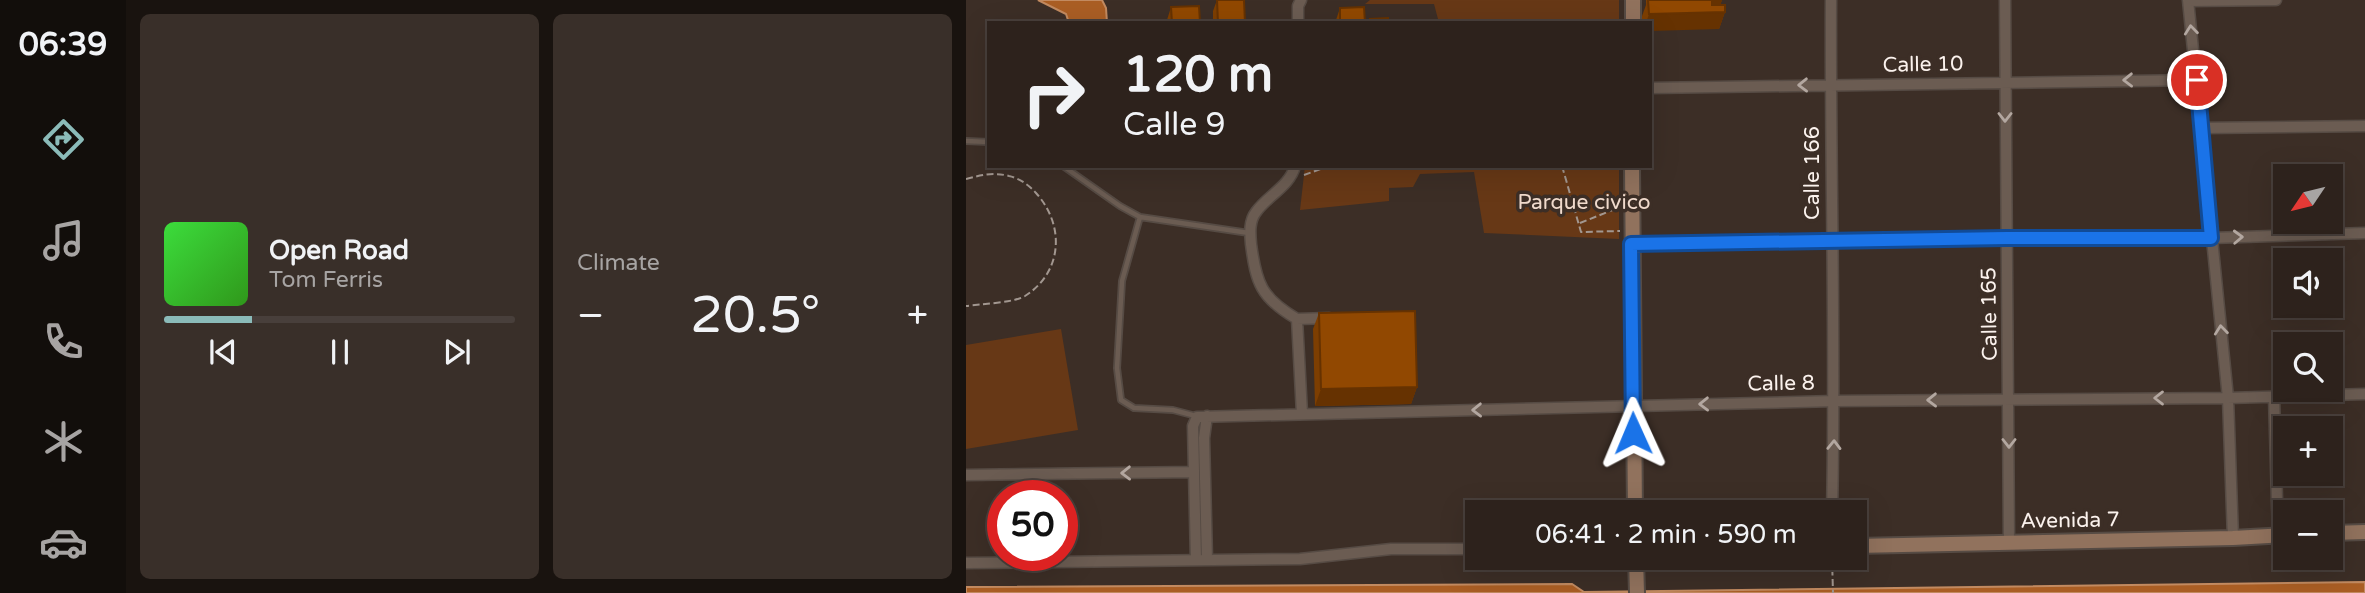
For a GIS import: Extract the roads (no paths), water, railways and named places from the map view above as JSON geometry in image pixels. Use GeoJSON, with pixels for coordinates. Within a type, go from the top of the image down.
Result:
{"type":"FeatureCollection","features":[{"type":"Feature","properties":{"kind":"main road"},"geometry":{"type":"LineString","coordinates":[[1633,0],[1633,21]]}},
{"type":"Feature","properties":{"kind":"main road"},"geometry":{"type":"LineString","coordinates":[[1630,168],[1634,500]]}},
{"type":"Feature","properties":{"kind":"main road"},"geometry":{"type":"LineString","coordinates":[[2343,533],[2365,532]]}},
{"type":"Feature","properties":{"kind":"main road","name":"Avenida 7"},"geometry":{"type":"LineString","coordinates":[[1867,545],[2273,536]]}},
{"type":"Feature","properties":{"kind":"main road"},"geometry":{"type":"LineString","coordinates":[[1636,570],[1637,588]]}},
{"type":"Feature","properties":{"kind":"street"},"geometry":{"type":"LineString","coordinates":[[1298,21],[1298,6],[1301,0]]}},
{"type":"Feature","properties":{"kind":"street","name":"Calle 166"},"geometry":{"type":"LineString","coordinates":[[1830,0],[1835,401],[1832,500]]}},
{"type":"Feature","properties":{"kind":"street","name":"Calle 165"},"geometry":{"type":"LineString","coordinates":[[2005,0],[2009,543]]}},
{"type":"Feature","properties":{"kind":"street"},"geometry":{"type":"LineString","coordinates":[[2233,538],[2228,398],[2188,0],[2276,0]]}},
{"type":"Feature","properties":{"kind":"street","name":"Calle 10"},"geometry":{"type":"LineString","coordinates":[[1652,88],[2197,80]]}},
{"type":"Feature","properties":{"kind":"street"},"geometry":{"type":"LineString","coordinates":[[2202,128],[2365,126]]}},
{"type":"Feature","properties":{"kind":"street"},"geometry":{"type":"LineString","coordinates":[[1294,168],[1288,179],[1255,213],[1250,233],[1256,279],[1280,309],[1297,319],[1335,318]]}},
{"type":"Feature","properties":{"kind":"street"},"geometry":{"type":"LineString","coordinates":[[1631,238],[2211,238],[2365,233]]}},
{"type":"Feature","properties":{"kind":"street"},"geometry":{"type":"LineString","coordinates":[[1297,319],[1302,414]]}},
{"type":"Feature","properties":{"kind":"street","name":"Calle 8"},"geometry":{"type":"LineString","coordinates":[[2343,394],[2365,394]]}},
{"type":"Feature","properties":{"kind":"street","name":"Calle 8"},"geometry":{"type":"LineString","coordinates":[[1202,417],[1835,401],[2273,396]]}},
{"type":"Feature","properties":{"kind":"street"},"geometry":{"type":"LineString","coordinates":[[2274,402],[2280,500]]}},
{"type":"Feature","properties":{"kind":"street"},"geometry":{"type":"LineString","coordinates":[[1201,560],[1193,426],[1202,417]]}},
{"type":"Feature","properties":{"kind":"street"},"geometry":{"type":"LineString","coordinates":[[1201,560],[1204,438],[1202,417]]}},
{"type":"Feature","properties":{"kind":"street"},"geometry":{"type":"LineString","coordinates":[[966,475],[1194,472]]}},
{"type":"Feature","properties":{"kind":"street"},"geometry":{"type":"LineString","coordinates":[[966,563],[1300,559],[1391,549],[1465,549]]}},
{"type":"Feature","properties":{"kind":"lane"},"geometry":{"type":"LineString","coordinates":[[966,141],[987,142]]}},
{"type":"Feature","properties":{"kind":"lane"},"geometry":{"type":"LineString","coordinates":[[1066,168],[1119,206],[1140,217],[1250,233]]}},
{"type":"Feature","properties":{"kind":"lane"},"geometry":{"type":"LineString","coordinates":[[1140,217],[1122,281],[1116,368],[1121,400],[1134,408],[1173,410],[1202,417]]}},
{"type":"Feature","properties":{"kind":"park label","name":"Parque civico"},"geometry":{"type":"Point","coordinates":[1584,202]}}]}
